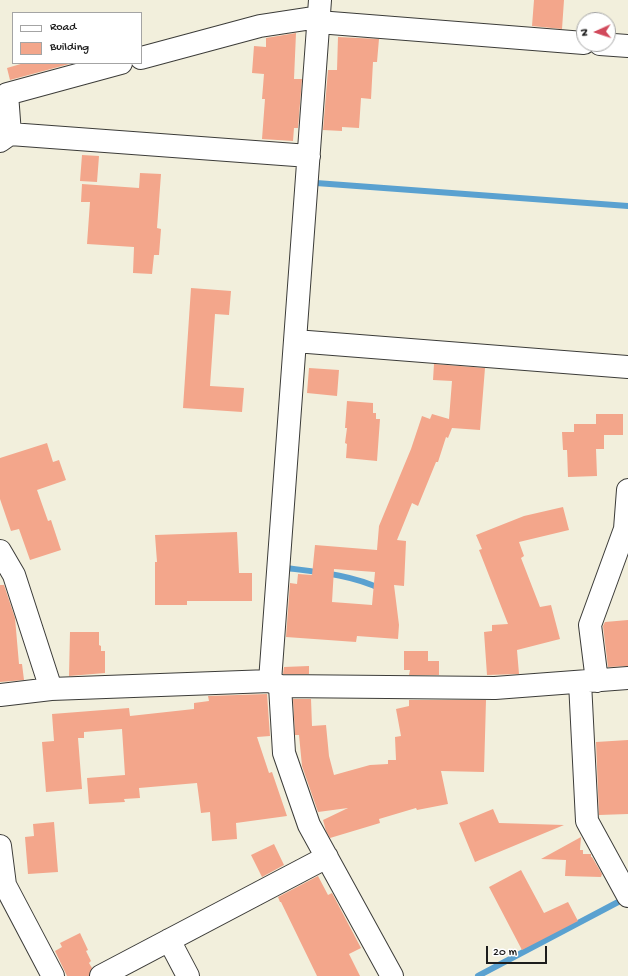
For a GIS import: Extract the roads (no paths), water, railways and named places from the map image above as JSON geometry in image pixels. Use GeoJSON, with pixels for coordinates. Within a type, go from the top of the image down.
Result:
{"type":"FeatureCollection","features":[{"type":"Feature","properties":{"kind":"street"},"geometry":{"type":"LineString","coordinates":[[142,58],[260,26],[319,13],[576,42]]}},
{"type":"Feature","properties":{"kind":"street"},"geometry":{"type":"LineString","coordinates":[[319,13],[295,341],[275,683],[284,753],[309,825],[392,976]]}},
{"type":"Feature","properties":{"kind":"street"},"geometry":{"type":"LineString","coordinates":[[616,45],[628,46]]}},
{"type":"Feature","properties":{"kind":"street"},"geometry":{"type":"LineString","coordinates":[[117,64],[7,94],[5,138],[309,156]]}},
{"type":"Feature","properties":{"kind":"street"},"geometry":{"type":"LineString","coordinates":[[295,341],[628,367]]}},
{"type":"Feature","properties":{"kind":"street"},"geometry":{"type":"LineString","coordinates":[[628,490],[625,529],[590,625],[587,821],[628,896]]}},
{"type":"Feature","properties":{"kind":"street"},"geometry":{"type":"LineString","coordinates":[[0,551],[14,575],[51,689]]}},
{"type":"Feature","properties":{"kind":"street"},"geometry":{"type":"LineString","coordinates":[[0,695],[51,689],[275,683],[495,688],[628,678]]}},
{"type":"Feature","properties":{"kind":"street"},"geometry":{"type":"LineString","coordinates":[[0,846],[5,885],[53,976]]}},
{"type":"Feature","properties":{"kind":"street"},"geometry":{"type":"LineString","coordinates":[[102,976],[327,857]]}},
{"type":"Feature","properties":{"kind":"street"},"geometry":{"type":"LineString","coordinates":[[169,940],[188,976]]}},
{"type":"Feature","properties":{"kind":"waterway"},"geometry":{"type":"LineString","coordinates":[[316,183],[628,206]]}},
{"type":"Feature","properties":{"kind":"waterway"},"geometry":{"type":"LineString","coordinates":[[286,568],[347,577],[381,589]]}},
{"type":"Feature","properties":{"kind":"waterway"},"geometry":{"type":"LineString","coordinates":[[478,976],[620,901]]}}]}
